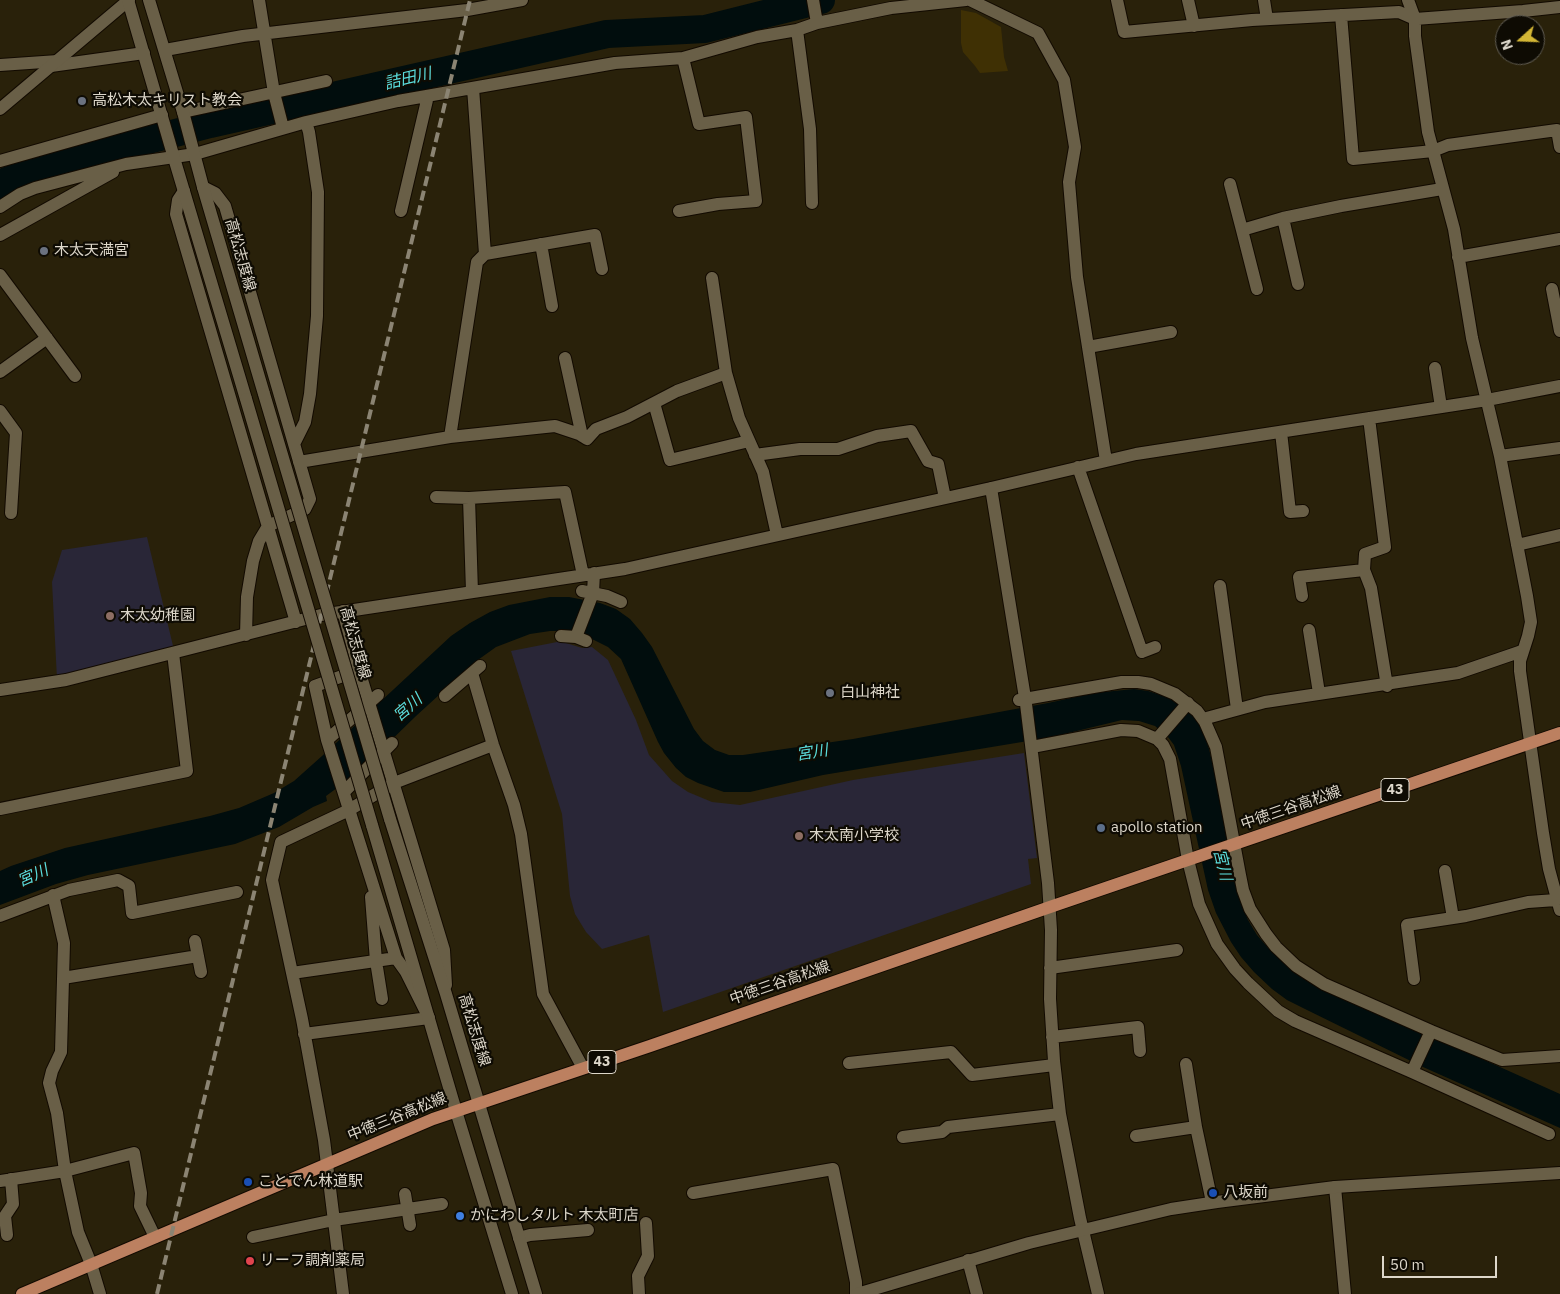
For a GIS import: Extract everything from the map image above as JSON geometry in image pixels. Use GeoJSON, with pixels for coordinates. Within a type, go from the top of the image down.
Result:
{"type":"FeatureCollection","features":[{"type":"Feature","properties":{"kind":"main road","name":"中徳三谷高松線"},"geometry":{"type":"LineString","coordinates":[[22,1294],[433,1119],[1560,733]]}},
{"type":"Feature","properties":{"kind":"street"},"geometry":{"type":"LineString","coordinates":[[0,109],[129,0],[173,155],[512,1294]]}},
{"type":"Feature","properties":{"kind":"street","name":"高松志度線"},"geometry":{"type":"LineString","coordinates":[[149,0],[390,819],[446,994],[536,1294]]}},
{"type":"Feature","properties":{"kind":"street"},"geometry":{"type":"LineString","coordinates":[[259,0],[274,93],[283,128]]}},
{"type":"Feature","properties":{"kind":"street"},"geometry":{"type":"LineString","coordinates":[[165,50],[242,36],[467,10],[522,0]]}},
{"type":"Feature","properties":{"kind":"street"},"geometry":{"type":"LineString","coordinates":[[813,0],[818,23]]}},
{"type":"Feature","properties":{"kind":"street"},"geometry":{"type":"LineString","coordinates":[[0,207],[20,194],[35,188],[126,164],[194,151],[306,122],[398,101],[615,63],[682,58],[757,36],[797,30],[818,23],[891,8],[968,0],[1038,33],[1064,80],[1074,147],[1069,182],[1077,277],[1106,461]]}},
{"type":"Feature","properties":{"kind":"street"},"geometry":{"type":"LineString","coordinates":[[1116,0],[1124,32],[1268,19],[1398,12],[1414,19],[1560,7]]}},
{"type":"Feature","properties":{"kind":"street"},"geometry":{"type":"LineString","coordinates":[[1188,0],[1194,26]]}},
{"type":"Feature","properties":{"kind":"street"},"geometry":{"type":"LineString","coordinates":[[1264,0],[1268,19]]}},
{"type":"Feature","properties":{"kind":"street"},"geometry":{"type":"LineString","coordinates":[[1408,0],[1414,19],[1428,132],[1454,229],[1472,338],[1500,456],[1531,622],[1522,651],[1520,671],[1543,833],[1558,905],[1528,902],[1453,918],[1407,925],[1414,979]]}},
{"type":"Feature","properties":{"kind":"street"},"geometry":{"type":"LineString","coordinates":[[1341,15],[1353,159],[1433,151],[1448,145],[1558,129],[1560,147]]}},
{"type":"Feature","properties":{"kind":"street"},"geometry":{"type":"LineString","coordinates":[[797,30],[810,129],[812,203]]}},
{"type":"Feature","properties":{"kind":"street"},"geometry":{"type":"LineString","coordinates":[[0,66],[46,61],[54,64],[144,53]]}},
{"type":"Feature","properties":{"kind":"street"},"geometry":{"type":"LineString","coordinates":[[679,211],[718,204],[756,201],[746,117],[699,124],[682,58]]}},
{"type":"Feature","properties":{"kind":"street"},"geometry":{"type":"LineString","coordinates":[[184,114],[326,81]]}},
{"type":"Feature","properties":{"kind":"street"},"geometry":{"type":"LineString","coordinates":[[473,88],[485,254]]}},
{"type":"Feature","properties":{"kind":"street"},"geometry":{"type":"LineString","coordinates":[[401,211],[428,96]]}},
{"type":"Feature","properties":{"kind":"street"},"geometry":{"type":"LineString","coordinates":[[0,161],[163,119]]}},
{"type":"Feature","properties":{"kind":"street"},"geometry":{"type":"LineString","coordinates":[[294,444],[305,422],[310,394],[317,316],[318,192],[306,122]]}},
{"type":"Feature","properties":{"kind":"street"},"geometry":{"type":"LineString","coordinates":[[0,235],[98,182],[126,164]]}},
{"type":"Feature","properties":{"kind":"street"},"geometry":{"type":"LineString","coordinates":[[1230,184],[1257,289]]}},
{"type":"Feature","properties":{"kind":"street"},"geometry":{"type":"LineString","coordinates":[[203,187],[215,193],[225,206],[310,499],[305,509],[268,526],[259,541],[247,597],[246,635]]}},
{"type":"Feature","properties":{"kind":"street"},"geometry":{"type":"LineString","coordinates":[[1242,230],[1283,218],[1341,206],[1442,189]]}},
{"type":"Feature","properties":{"kind":"street"},"geometry":{"type":"LineString","coordinates":[[184,191],[178,200],[176,214],[296,622]]}},
{"type":"Feature","properties":{"kind":"street"},"geometry":{"type":"LineString","coordinates":[[1283,218],[1298,284]]}},
{"type":"Feature","properties":{"kind":"street"},"geometry":{"type":"LineString","coordinates":[[450,437],[477,262],[485,254],[595,235],[602,269]]}},
{"type":"Feature","properties":{"kind":"street"},"geometry":{"type":"LineString","coordinates":[[1458,257],[1560,239]]}},
{"type":"Feature","properties":{"kind":"street"},"geometry":{"type":"LineString","coordinates":[[541,244],[552,306]]}},
{"type":"Feature","properties":{"kind":"street"},"geometry":{"type":"LineString","coordinates":[[0,275],[75,376]]}},
{"type":"Feature","properties":{"kind":"street"},"geometry":{"type":"LineString","coordinates":[[712,278],[726,373],[739,418],[763,472],[776,535]]}},
{"type":"Feature","properties":{"kind":"street"},"geometry":{"type":"LineString","coordinates":[[1552,289],[1560,331]]}},
{"type":"Feature","properties":{"kind":"street"},"geometry":{"type":"LineString","coordinates":[[1088,347],[1171,332]]}},
{"type":"Feature","properties":{"kind":"street"},"geometry":{"type":"LineString","coordinates":[[0,372],[47,338]]}},
{"type":"Feature","properties":{"kind":"street"},"geometry":{"type":"LineString","coordinates":[[565,358],[582,436]]}},
{"type":"Feature","properties":{"kind":"street"},"geometry":{"type":"LineString","coordinates":[[1435,368],[1441,407]]}},
{"type":"Feature","properties":{"kind":"street"},"geometry":{"type":"LineString","coordinates":[[299,462],[450,437],[555,426],[587,439],[596,429],[627,417],[677,391],[726,373]]}},
{"type":"Feature","properties":{"kind":"street"},"geometry":{"type":"LineString","coordinates":[[0,690],[66,680],[343,611],[625,568],[991,488],[1136,454],[1487,400],[1560,386]]}},
{"type":"Feature","properties":{"kind":"street"},"geometry":{"type":"LineString","coordinates":[[654,403],[670,460],[748,441]]}},
{"type":"Feature","properties":{"kind":"street"},"geometry":{"type":"LineString","coordinates":[[0,411],[16,433],[8,505]]}},
{"type":"Feature","properties":{"kind":"street"},"geometry":{"type":"LineString","coordinates":[[1369,418],[1385,547],[1365,554],[1364,570],[1371,588],[1386,685]]}},
{"type":"Feature","properties":{"kind":"street"},"geometry":{"type":"LineString","coordinates":[[755,455],[800,449],[838,449],[878,436],[911,431],[928,461],[938,464],[946,498]]}},
{"type":"Feature","properties":{"kind":"street"},"geometry":{"type":"LineString","coordinates":[[1281,432],[1290,512],[1303,511]]}},
{"type":"Feature","properties":{"kind":"street"},"geometry":{"type":"LineString","coordinates":[[1500,456],[1560,448]]}},
{"type":"Feature","properties":{"kind":"street"},"geometry":{"type":"LineString","coordinates":[[1078,468],[1142,652],[1155,647]]}},
{"type":"Feature","properties":{"kind":"street"},"geometry":{"type":"LineString","coordinates":[[991,488],[1023,701],[1032,745],[1050,907],[1052,930],[1050,999],[1054,1065],[1060,1114],[1080,1218],[1098,1294]]}},
{"type":"Feature","properties":{"kind":"street"},"geometry":{"type":"LineString","coordinates":[[436,497],[468,498],[565,492],[588,574],[589,594],[580,636],[561,636]]}},
{"type":"Feature","properties":{"kind":"street"},"geometry":{"type":"LineString","coordinates":[[468,498],[472,592]]}},
{"type":"Feature","properties":{"kind":"street"},"geometry":{"type":"LineString","coordinates":[[1517,545],[1560,535]]}},
{"type":"Feature","properties":{"kind":"street"},"geometry":{"type":"LineString","coordinates":[[1302,596],[1299,577],[1364,570]]}},
{"type":"Feature","properties":{"kind":"street"},"geometry":{"type":"LineString","coordinates":[[1220,586],[1237,710]]}},
{"type":"Feature","properties":{"kind":"street"},"geometry":{"type":"LineString","coordinates":[[589,594],[607,596],[621,602]]}},
{"type":"Feature","properties":{"kind":"street"},"geometry":{"type":"LineString","coordinates":[[343,611],[359,670],[373,699],[388,747],[394,783],[444,950],[446,994]]}},
{"type":"Feature","properties":{"kind":"street"},"geometry":{"type":"LineString","coordinates":[[1309,630],[1319,693]]}},
{"type":"Feature","properties":{"kind":"street"},"geometry":{"type":"LineString","coordinates":[[1203,718],[1265,702],[1458,673],[1522,651]]}},
{"type":"Feature","properties":{"kind":"street"},"geometry":{"type":"LineString","coordinates":[[0,809],[187,771],[173,653]]}},
{"type":"Feature","properties":{"kind":"street"},"geometry":{"type":"LineString","coordinates":[[445,696],[476,669],[493,745],[522,834],[542,994],[583,1068]]}},
{"type":"Feature","properties":{"kind":"street"},"geometry":{"type":"LineString","coordinates":[[359,670],[315,686],[326,740],[396,958],[406,972],[429,1018]]}},
{"type":"Feature","properties":{"kind":"street"},"geometry":{"type":"LineString","coordinates":[[1023,701],[1109,683],[1138,682],[1163,688],[1174,694],[1203,718],[1212,735],[1216,747],[1233,846],[1250,909],[1266,934],[1296,966],[1324,984],[1430,1032],[1502,1060],[1560,1056]]}},
{"type":"Feature","properties":{"kind":"street"},"geometry":{"type":"LineString","coordinates":[[326,740],[373,699]]}},
{"type":"Feature","properties":{"kind":"street"},"geometry":{"type":"LineString","coordinates":[[1158,738],[1186,704]]}},
{"type":"Feature","properties":{"kind":"street"},"geometry":{"type":"LineString","coordinates":[[1032,745],[1121,730],[1138,730],[1158,738],[1170,759],[1199,904],[1217,944],[1235,969],[1263,999],[1295,1021],[1413,1069],[1549,1134]]}},
{"type":"Feature","properties":{"kind":"street"},"geometry":{"type":"LineString","coordinates":[[343,1294],[327,1164],[304,1034],[272,880],[281,842],[349,810],[394,783],[493,745]]}},
{"type":"Feature","properties":{"kind":"street"},"geometry":{"type":"LineString","coordinates":[[344,792],[388,747]]}},
{"type":"Feature","properties":{"kind":"street"},"geometry":{"type":"LineString","coordinates":[[1446,871],[1453,918]]}},
{"type":"Feature","properties":{"kind":"street"},"geometry":{"type":"LineString","coordinates":[[368,872],[376,960],[382,999]]}},
{"type":"Feature","properties":{"kind":"street"},"geometry":{"type":"LineString","coordinates":[[0,916],[69,890],[118,880],[129,886],[132,913],[237,892]]}},
{"type":"Feature","properties":{"kind":"street"},"geometry":{"type":"LineString","coordinates":[[53,895],[64,943],[61,1052],[52,1071],[49,1083],[58,1113],[65,1171],[78,1232],[91,1264],[100,1294]]}},
{"type":"Feature","properties":{"kind":"street"},"geometry":{"type":"LineString","coordinates":[[195,941],[201,972]]}},
{"type":"Feature","properties":{"kind":"street"},"geometry":{"type":"LineString","coordinates":[[1050,968],[1177,950]]}},
{"type":"Feature","properties":{"kind":"street"},"geometry":{"type":"LineString","coordinates":[[63,978],[198,956]]}},
{"type":"Feature","properties":{"kind":"street"},"geometry":{"type":"LineString","coordinates":[[292,973],[396,958]]}},
{"type":"Feature","properties":{"kind":"street"},"geometry":{"type":"LineString","coordinates":[[304,1034],[429,1018]]}},
{"type":"Feature","properties":{"kind":"street"},"geometry":{"type":"LineString","coordinates":[[1052,1037],[1138,1027],[1140,1051]]}},
{"type":"Feature","properties":{"kind":"street"},"geometry":{"type":"LineString","coordinates":[[1413,1069],[1430,1032]]}},
{"type":"Feature","properties":{"kind":"street"},"geometry":{"type":"LineString","coordinates":[[849,1063],[951,1052],[972,1075],[1054,1065]]}},
{"type":"Feature","properties":{"kind":"street"},"geometry":{"type":"LineString","coordinates":[[1186,1064],[1196,1127],[1212,1202]]}},
{"type":"Feature","properties":{"kind":"street"},"geometry":{"type":"LineString","coordinates":[[903,1137],[942,1132],[948,1127],[1060,1114]]}},
{"type":"Feature","properties":{"kind":"street"},"geometry":{"type":"LineString","coordinates":[[1136,1136],[1196,1127]]}},
{"type":"Feature","properties":{"kind":"street"},"geometry":{"type":"LineString","coordinates":[[7,1234],[5,1216],[13,1204],[6,1180],[65,1171],[134,1153],[141,1193],[140,1206],[155,1237]]}},
{"type":"Feature","properties":{"kind":"street"},"geometry":{"type":"LineString","coordinates":[[692,1193],[833,1169],[856,1282],[856,1294],[968,1260],[1084,1229],[1171,1209],[1335,1187],[1560,1173]]}},
{"type":"Feature","properties":{"kind":"street"},"geometry":{"type":"LineString","coordinates":[[1335,1187],[1345,1294]]}},
{"type":"Feature","properties":{"kind":"street"},"geometry":{"type":"LineString","coordinates":[[405,1194],[410,1225]]}},
{"type":"Feature","properties":{"kind":"street"},"geometry":{"type":"LineString","coordinates":[[253,1236],[334,1220],[442,1204]]}},
{"type":"Feature","properties":{"kind":"street"},"geometry":{"type":"LineString","coordinates":[[639,1294],[638,1276],[648,1256],[646,1223]]}},
{"type":"Feature","properties":{"kind":"street"},"geometry":{"type":"LineString","coordinates":[[519,1238],[530,1235],[588,1230]]}},
{"type":"Feature","properties":{"kind":"street"},"geometry":{"type":"LineString","coordinates":[[968,1260],[977,1294]]}},
{"type":"Feature","properties":{"kind":"shaded area"},"geometry":{"type":"Polygon","coordinates":[[[961,10],[976,13],[1001,27],[1004,57],[1008,71],[980,73],[963,52],[961,43],[961,10]]]}},
{"type":"Feature","properties":{"kind":"shaded area","name":"木太幼稚園"},"geometry":{"type":"Polygon","coordinates":[[[147,537],[174,650],[57,679],[52,582],[62,550],[147,537]]]}},
{"type":"Feature","properties":{"kind":"shaded area","name":"木太南小学校"},"geometry":{"type":"Polygon","coordinates":[[[557,642],[582,648],[592,647],[608,660],[636,720],[649,755],[672,781],[688,792],[712,802],[740,805],[853,780],[1024,753],[1037,858],[1028,859],[1031,884],[663,1012],[649,935],[602,949],[586,932],[575,914],[570,896],[562,814],[511,651],[557,642]]]}},
{"type":"Feature","properties":{"kind":"water","name":"宮川"},"geometry":{"type":"Polygon","coordinates":[[[550,597],[569,597],[600,603],[616,609],[630,619],[652,647],[694,729],[703,741],[715,750],[729,755],[743,755],[853,739],[1094,693],[1134,689],[1167,697],[1192,714],[1203,731],[1216,778],[1240,900],[1248,920],[1257,935],[1269,949],[1282,961],[1422,1032],[1560,1094],[1560,1128],[1423,1067],[1287,1000],[1254,972],[1231,942],[1216,913],[1208,890],[1181,766],[1174,745],[1155,726],[1139,721],[1122,720],[1052,737],[823,775],[750,792],[724,792],[686,777],[664,753],[621,659],[608,647],[594,640],[566,631],[530,634],[496,647],[475,662],[416,716],[378,753],[371,763],[326,796],[327,801],[279,827],[235,844],[88,875],[56,884],[0,905],[0,871],[11,866],[65,848],[239,808],[274,793],[294,781],[451,636],[490,612],[509,605],[550,597]]]}},
{"type":"Feature","properties":{"kind":"waterway","name":"詰田川"},"geometry":{"type":"LineString","coordinates":[[0,186],[33,170],[210,124],[607,34],[705,29],[821,0]]}},
{"type":"Feature","properties":{"kind":"railway"},"geometry":{"type":"LineString","coordinates":[[157,1294],[470,0]]}},
{"type":"Feature","properties":{"kind":"place","name":"高松木太キリスト教会"},"geometry":{"type":"Point","coordinates":[82,101]}},
{"type":"Feature","properties":{"kind":"place","name":"木太天満宮"},"geometry":{"type":"Point","coordinates":[44,251]}},
{"type":"Feature","properties":{"kind":"place","name":"木太幼稚園"},"geometry":{"type":"Point","coordinates":[110,616]}},
{"type":"Feature","properties":{"kind":"place","name":"白山神社"},"geometry":{"type":"Point","coordinates":[830,693]}},
{"type":"Feature","properties":{"kind":"place","name":"apollo station"},"geometry":{"type":"Point","coordinates":[1101,828]}},
{"type":"Feature","properties":{"kind":"place","name":"木太南小学校"},"geometry":{"type":"Point","coordinates":[799,836]}},
{"type":"Feature","properties":{"kind":"place","name":"ことでん林道駅"},"geometry":{"type":"Point","coordinates":[248,1182]}},
{"type":"Feature","properties":{"kind":"place","name":"八坂前"},"geometry":{"type":"Point","coordinates":[1213,1193]}},
{"type":"Feature","properties":{"kind":"place","name":"かにわしタルト 木太町店"},"geometry":{"type":"Point","coordinates":[460,1216]}},
{"type":"Feature","properties":{"kind":"place","name":"リーフ調剤薬局"},"geometry":{"type":"Point","coordinates":[250,1261]}}]}
